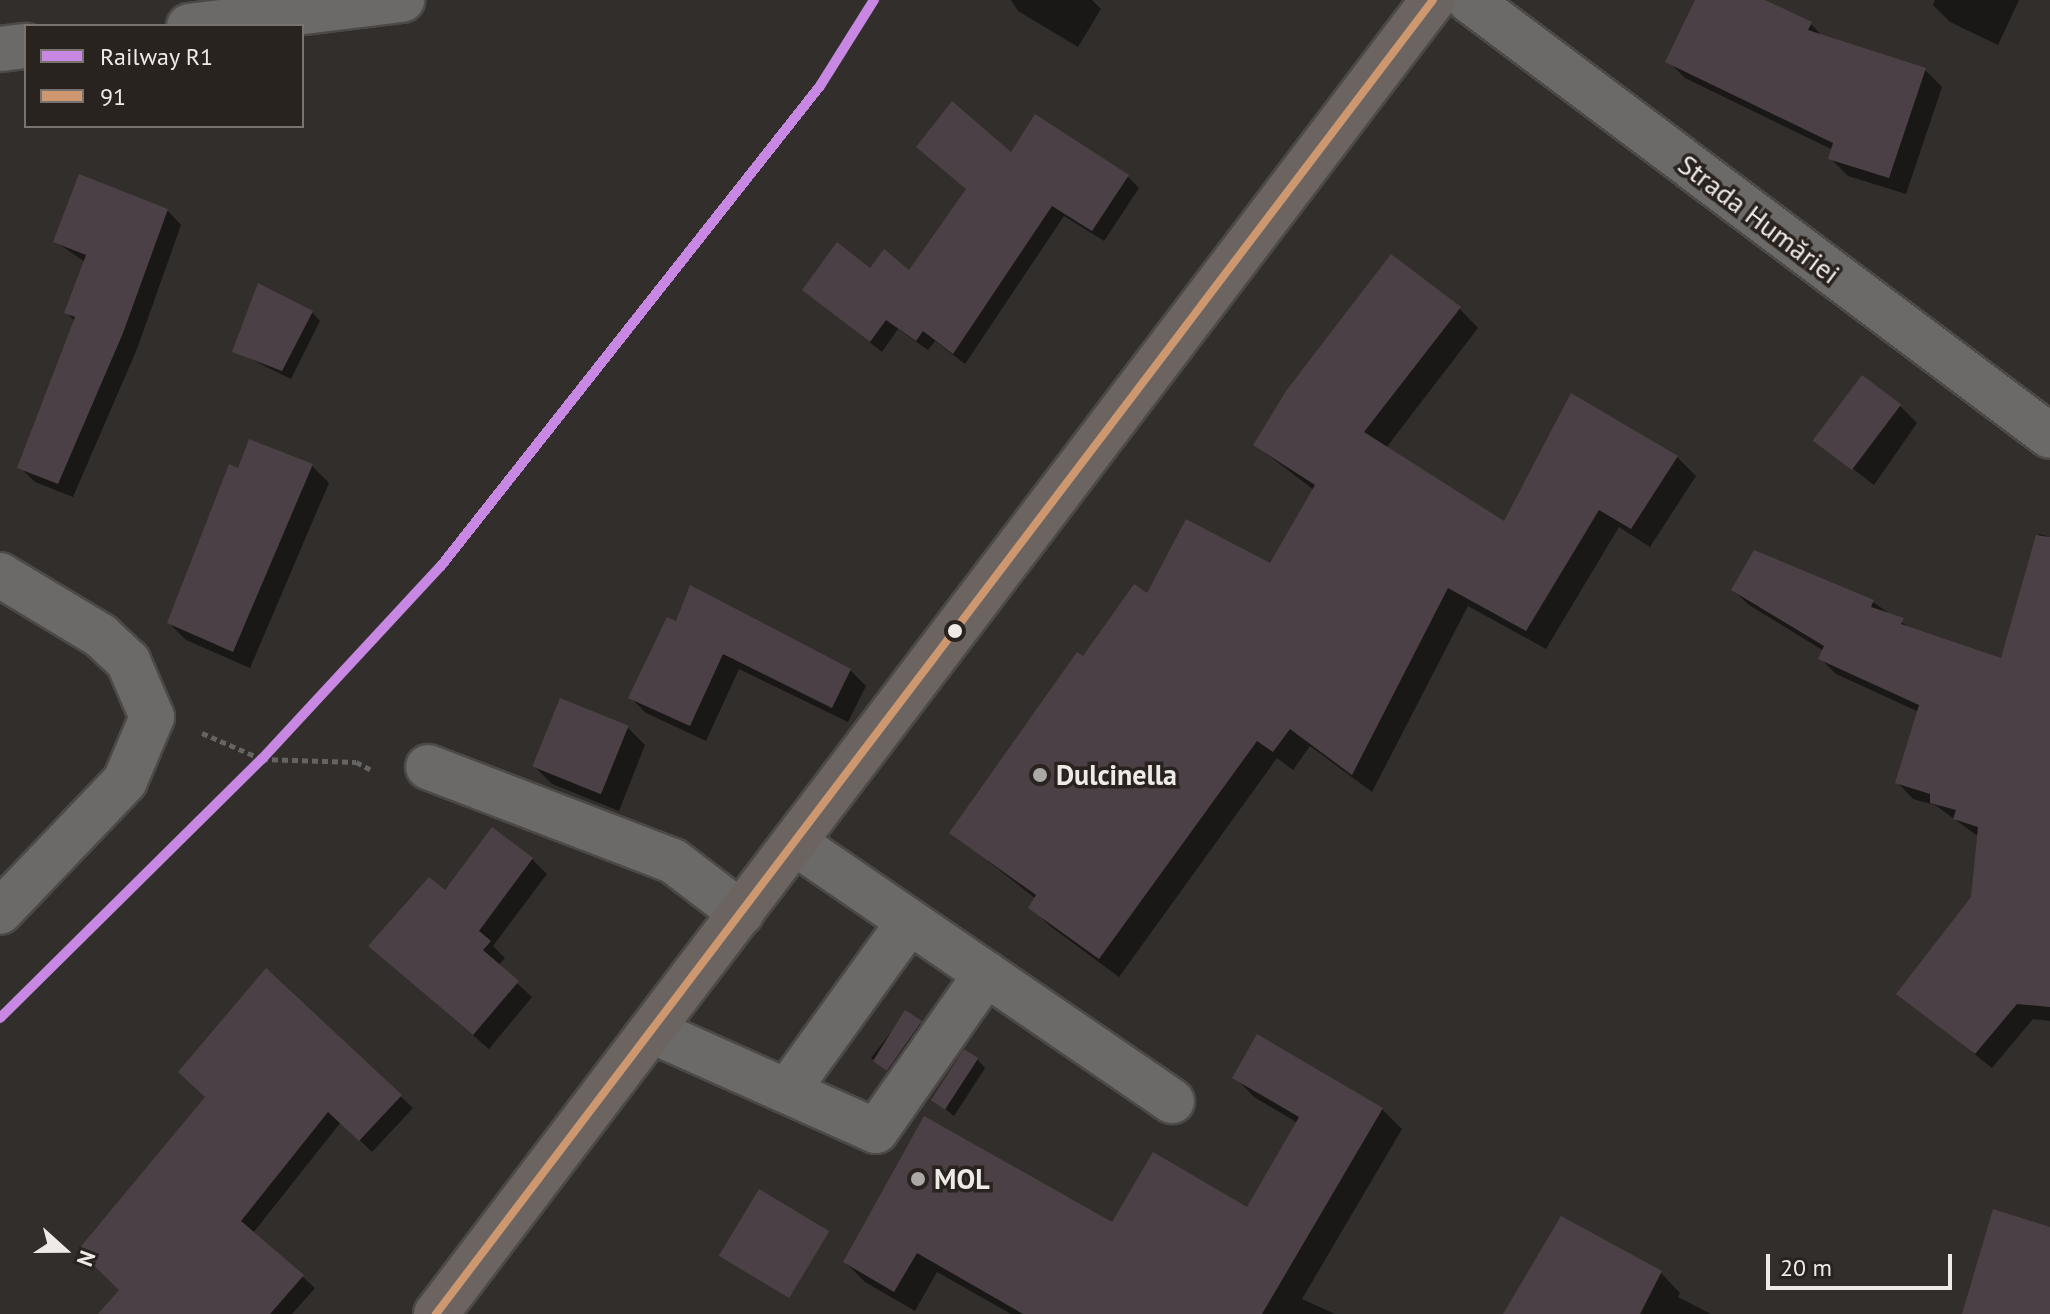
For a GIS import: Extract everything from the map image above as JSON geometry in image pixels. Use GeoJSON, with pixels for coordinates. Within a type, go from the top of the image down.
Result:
{"type":"FeatureCollection","features":[{"type":"Feature","properties":{"kind":"main road"},"geometry":{"type":"LineString","coordinates":[[436,1314],[1433,0]]}},
{"type":"Feature","properties":{"kind":"street"},"geometry":{"type":"LineString","coordinates":[[205,24],[402,0]]}},
{"type":"Feature","properties":{"kind":"street","name":"Strada Humăriei"},"geometry":{"type":"LineString","coordinates":[[1469,0],[2050,436]]}},
{"type":"Feature","properties":{"kind":"street"},"geometry":{"type":"LineString","coordinates":[[0,49],[24,46]]}},
{"type":"Feature","properties":{"kind":"street"},"geometry":{"type":"LineString","coordinates":[[0,575],[101,636],[128,661],[152,717],[125,781],[0,912]]}},
{"type":"Feature","properties":{"kind":"street"},"geometry":{"type":"LineString","coordinates":[[428,767],[673,861],[741,913]]}},
{"type":"Feature","properties":{"kind":"street"},"geometry":{"type":"LineString","coordinates":[[795,843],[1172,1101]]}},
{"type":"Feature","properties":{"kind":"street"},"geometry":{"type":"LineString","coordinates":[[787,1091],[909,922]]}},
{"type":"Feature","properties":{"kind":"street"},"geometry":{"type":"LineString","coordinates":[[652,1031],[876,1131],[986,974]]}},
{"type":"Feature","properties":{"kind":"path"},"geometry":{"type":"LineString","coordinates":[[194,730],[262,759],[356,762],[382,775]]}},
{"type":"Feature","properties":{"kind":"building"},"geometry":{"type":"Polygon","coordinates":[[[1695,0],[1765,0],[1812,22],[1808,30],[1926,68],[1889,178],[1828,159],[1833,143],[1665,62],[1695,0]]]}},
{"type":"Feature","properties":{"kind":"building"},"geometry":{"type":"Polygon","coordinates":[[[952,101],[1011,152],[1035,114],[1129,175],[1092,231],[1052,206],[953,354],[923,331],[916,341],[886,320],[870,342],[802,290],[837,242],[870,268],[884,249],[909,270],[966,189],[916,147],[952,101]]]}},
{"type":"Feature","properties":{"kind":"building"},"geometry":{"type":"Polygon","coordinates":[[[79,174],[168,209],[123,333],[58,484],[17,468],[75,317],[64,313],[86,255],[53,242],[79,174]]]}},
{"type":"Feature","properties":{"kind":"building"},"geometry":{"type":"Polygon","coordinates":[[[1391,254],[1461,307],[1364,432],[1504,521],[1571,393],[1678,456],[1631,529],[1599,510],[1526,631],[1448,588],[1352,775],[1290,729],[1273,752],[1257,741],[1099,959],[1028,908],[1036,895],[949,833],[1077,652],[1083,656],[1134,584],[1147,593],[1186,519],[1270,563],[1315,485],[1253,445],[1286,391],[1391,254]]]}},
{"type":"Feature","properties":{"kind":"building"},"geometry":{"type":"Polygon","coordinates":[[[258,283],[313,311],[282,371],[232,352],[258,283]]]}},
{"type":"Feature","properties":{"kind":"building"},"geometry":{"type":"Polygon","coordinates":[[[1862,375],[1901,404],[1852,470],[1813,440],[1862,375]]]}},
{"type":"Feature","properties":{"kind":"building"},"geometry":{"type":"Polygon","coordinates":[[[249,439],[313,464],[233,652],[167,623],[229,464],[238,468],[249,439]]]}},
{"type":"Feature","properties":{"kind":"building"},"geometry":{"type":"Polygon","coordinates":[[[2036,535],[2050,537],[2050,1007],[2017,1004],[1975,1054],[1896,994],[1971,897],[1978,827],[1953,819],[1956,810],[1930,803],[1930,794],[1895,783],[1919,705],[1818,659],[1824,646],[1731,590],[1754,550],[1874,600],[1871,607],[1904,618],[1901,624],[2001,658],[2036,535]]]}},
{"type":"Feature","properties":{"kind":"building"},"geometry":{"type":"Polygon","coordinates":[[[690,585],[851,669],[832,708],[723,654],[690,726],[628,698],[667,617],[676,621],[690,585]]]}},
{"type":"Feature","properties":{"kind":"building"},"geometry":{"type":"Polygon","coordinates":[[[560,698],[629,726],[601,794],[532,767],[560,698]]]}},
{"type":"Feature","properties":{"kind":"building"},"geometry":{"type":"Polygon","coordinates":[[[492,827],[533,858],[479,931],[491,941],[483,950],[519,981],[473,1035],[368,946],[429,877],[445,890],[492,827]]]}},
{"type":"Feature","properties":{"kind":"building"},"geometry":{"type":"Polygon","coordinates":[[[266,968],[402,1095],[359,1141],[328,1112],[241,1221],[304,1275],[270,1314],[98,1314],[119,1290],[78,1250],[205,1097],[178,1072],[266,968]]]}},
{"type":"Feature","properties":{"kind":"building"},"geometry":{"type":"Polygon","coordinates":[[[905,1010],[922,1021],[887,1071],[873,1061],[905,1010]]]}},
{"type":"Feature","properties":{"kind":"building"},"geometry":{"type":"Polygon","coordinates":[[[1257,1034],[1383,1108],[1262,1314],[1023,1314],[917,1253],[894,1292],[843,1262],[924,1116],[1112,1222],[1153,1152],[1247,1207],[1299,1117],[1232,1078],[1257,1034]]]}},
{"type":"Feature","properties":{"kind":"building"},"geometry":{"type":"Polygon","coordinates":[[[964,1049],[978,1058],[945,1109],[931,1100],[964,1049]]]}},
{"type":"Feature","properties":{"kind":"building"},"geometry":{"type":"Polygon","coordinates":[[[759,1189],[829,1231],[789,1298],[719,1256],[759,1189]]]}},
{"type":"Feature","properties":{"kind":"building"},"geometry":{"type":"Polygon","coordinates":[[[1993,1209],[2050,1227],[2050,1314],[1962,1314],[1993,1209]]]}},
{"type":"Feature","properties":{"kind":"building"},"geometry":{"type":"Polygon","coordinates":[[[1561,1216],[1662,1271],[1640,1314],[1503,1314],[1561,1216]]]}},
{"type":"Feature","properties":{"kind":"rail line","name":"R1"},"geometry":{"type":"LineString","coordinates":[[0,1018],[262,759],[441,566],[820,86],[874,0]]}},
{"type":"Feature","properties":{"kind":"transit line","name":"91"},"geometry":{"type":"LineString","coordinates":[[436,1314],[1433,0]]}},
{"type":"Feature","properties":{"kind":"place","name":"Dulcinella"},"geometry":{"type":"Point","coordinates":[1040,775]}},
{"type":"Feature","properties":{"kind":"place","name":"MOL"},"geometry":{"type":"Point","coordinates":[918,1179]}}]}
